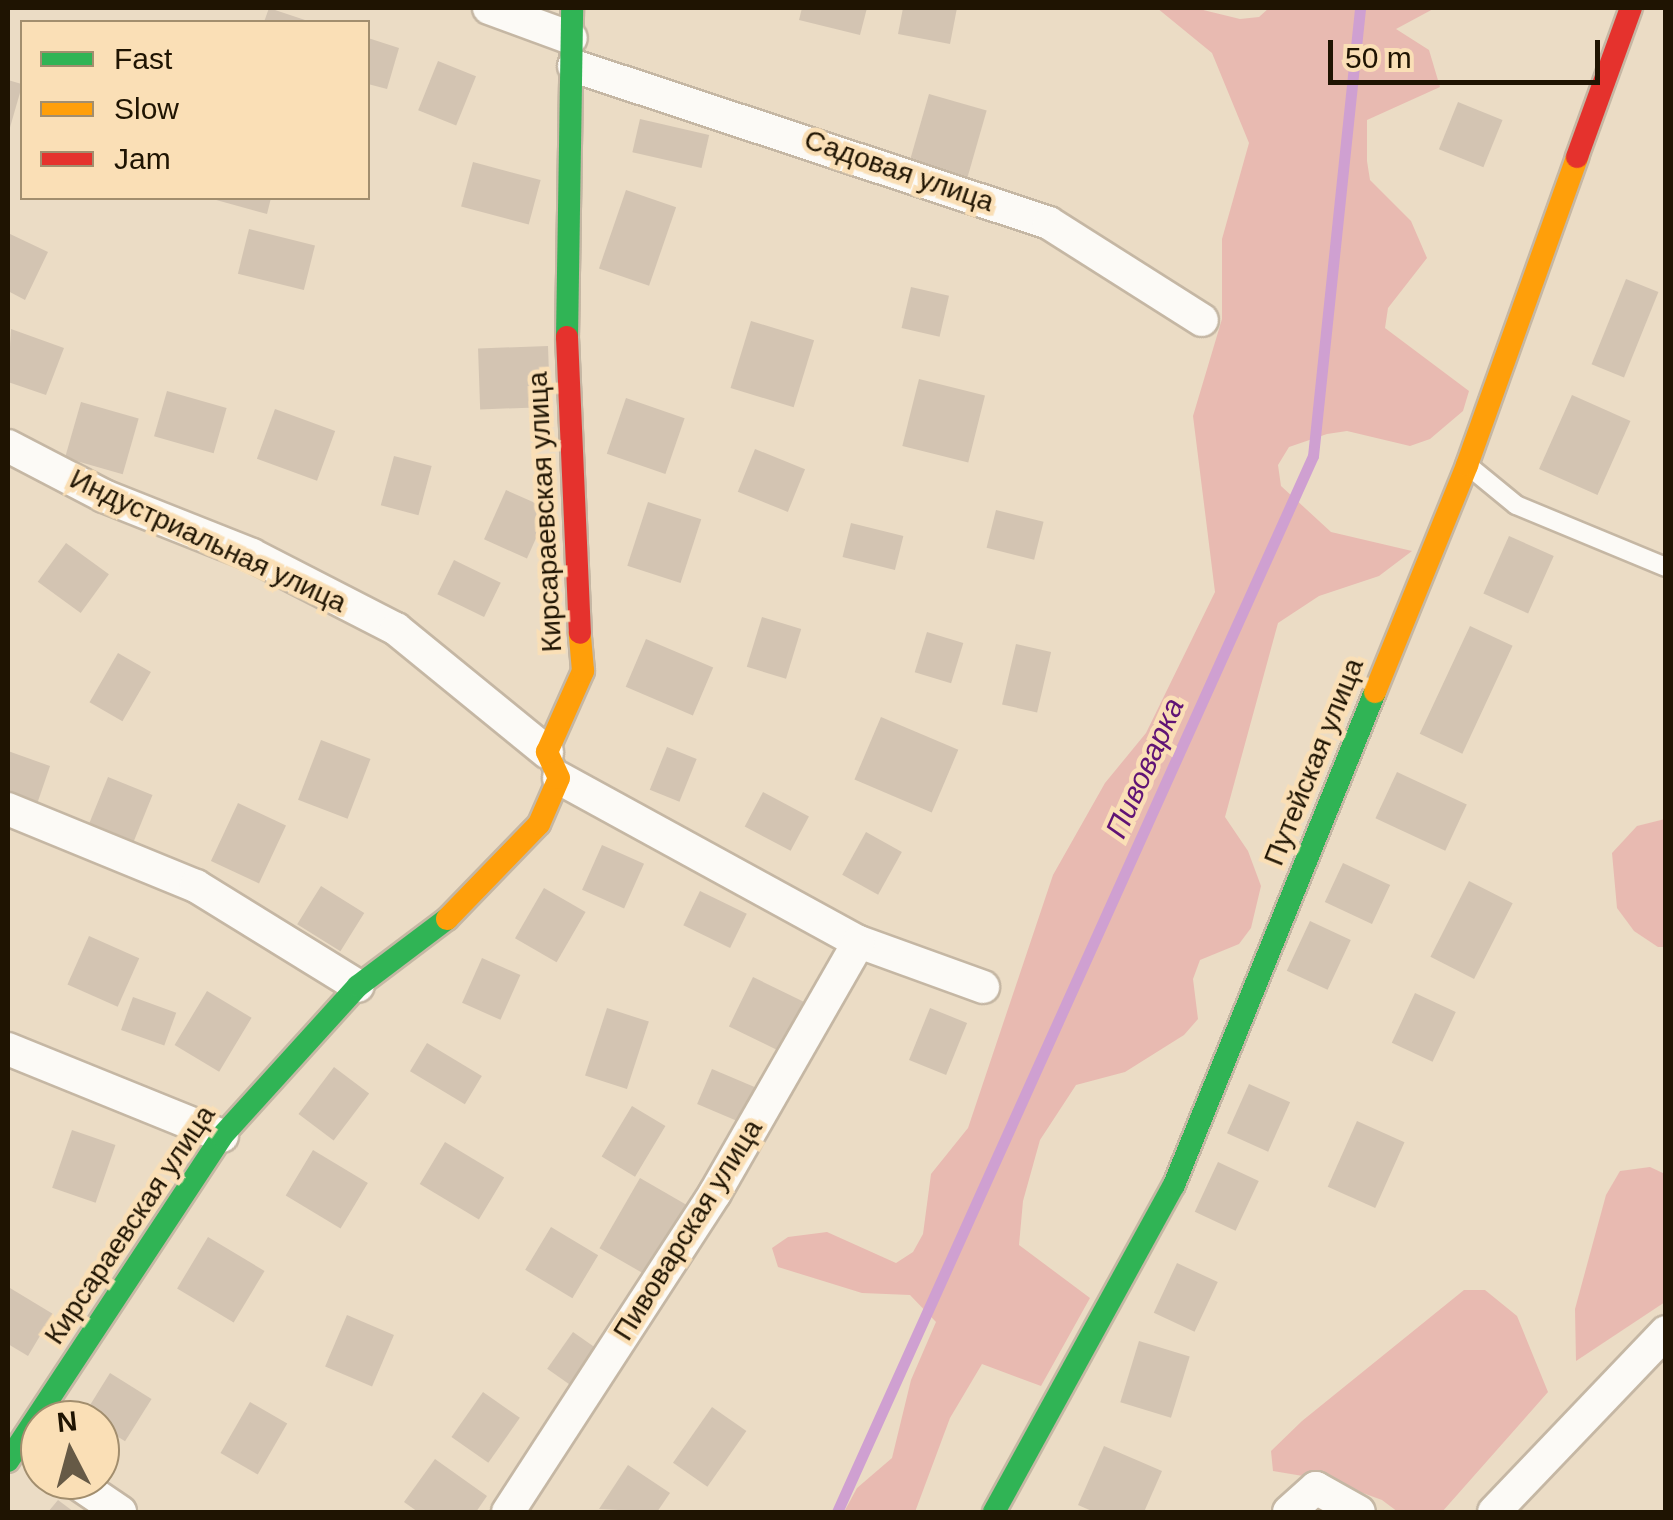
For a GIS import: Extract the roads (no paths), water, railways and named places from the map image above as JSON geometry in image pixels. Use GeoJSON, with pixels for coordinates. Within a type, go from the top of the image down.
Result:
{"type":"FeatureCollection","features":[{"type":"Feature","properties":{"kind":"street","name":"Садовая улица"},"geometry":{"type":"LineString","coordinates":[[490,8],[1049,222],[1202,320]]}},
{"type":"Feature","properties":{"kind":"street","name":"Путейская улица"},"geometry":{"type":"LineString","coordinates":[[994,1512],[1174,1185],[1467,465],[1631,8]]}},
{"type":"Feature","properties":{"kind":"street","name":"Кирсараевская улица"},"geometry":{"type":"LineString","coordinates":[[57,1400],[222,1136],[358,986],[469,902],[539,824],[582,671],[566,420],[572,37]]}},
{"type":"Feature","properties":{"kind":"street","name":"Индустриальная улица"},"geometry":{"type":"LineString","coordinates":[[8,446],[104,496],[252,554],[396,629],[554,765],[859,942],[983,987]]}},
{"type":"Feature","properties":{"kind":"street"},"geometry":{"type":"LineString","coordinates":[[8,810],[196,886],[358,986]]}},
{"type":"Feature","properties":{"kind":"street","name":"Пивоварская улица"},"geometry":{"type":"LineString","coordinates":[[508,1512],[715,1192],[859,942]]}},
{"type":"Feature","properties":{"kind":"street"},"geometry":{"type":"LineString","coordinates":[[8,1049],[222,1136]]}},
{"type":"Feature","properties":{"kind":"street"},"geometry":{"type":"LineString","coordinates":[[1494,1512],[1666,1332]]}},
{"type":"Feature","properties":{"kind":"street"},"geometry":{"type":"LineString","coordinates":[[1289,1512],[1316,1488],[1359,1512]]}},
{"type":"Feature","properties":{"kind":"lane"},"geometry":{"type":"LineString","coordinates":[[1467,465],[1516,505],[1666,567]]}},
{"type":"Feature","properties":{"kind":"waterway","name":"Пивоварка"},"geometry":{"type":"LineString","coordinates":[[837,1512],[1313,456],[1360,8]]}}]}
